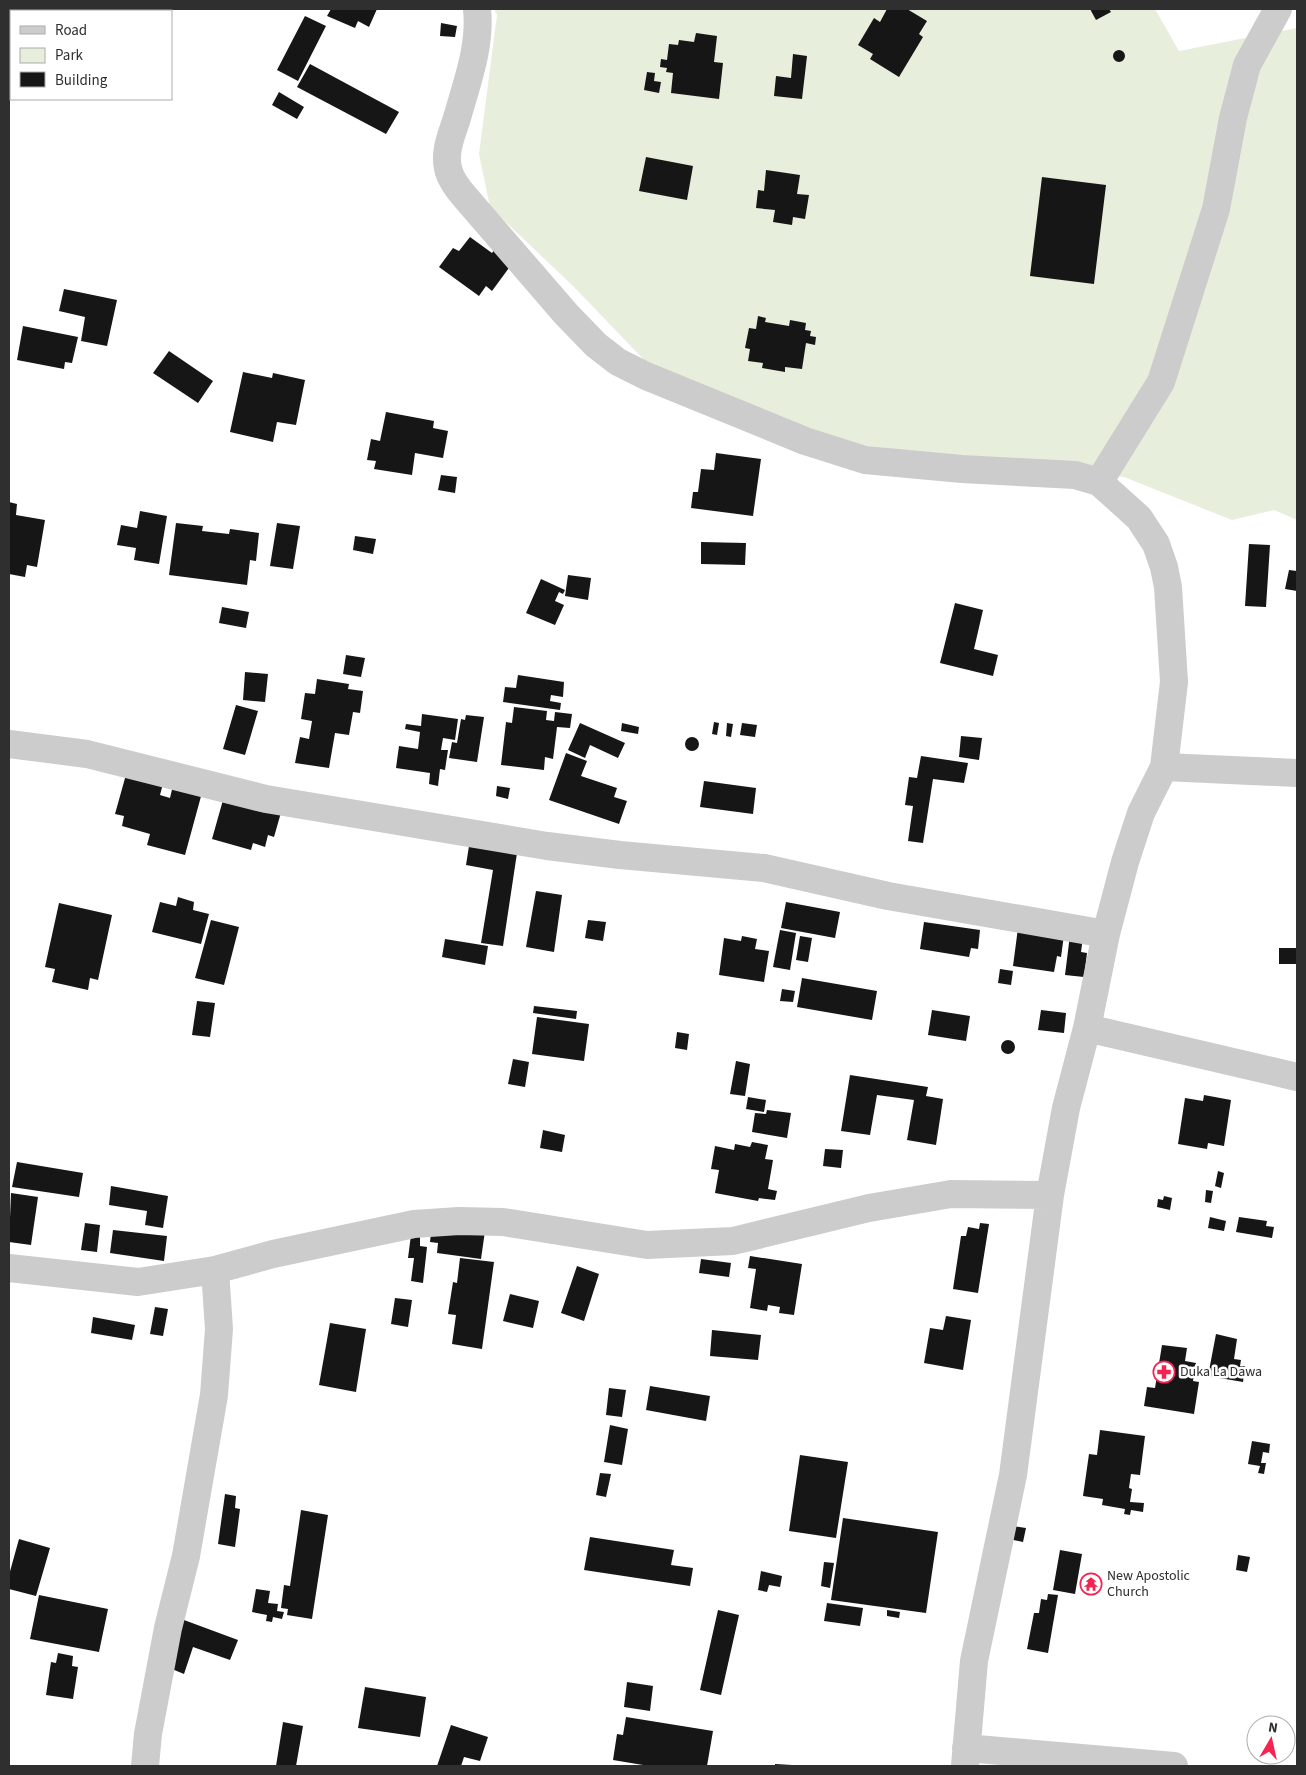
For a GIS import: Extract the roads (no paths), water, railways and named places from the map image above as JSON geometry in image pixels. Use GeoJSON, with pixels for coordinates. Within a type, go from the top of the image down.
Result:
{"type":"FeatureCollection","features":[{"type":"Feature","properties":{"kind":"street"},"geometry":{"type":"LineString","coordinates":[[477,9],[479,30],[473,63],[447,156],[452,178],[465,197],[596,346],[618,362],[731,412],[805,441],[857,458],[962,469],[1075,474],[1099,482],[1139,518],[1156,544],[1164,567],[1170,607],[1174,682],[1164,767],[1134,832],[1106,934],[1087,1028],[1066,1108],[1050,1195],[1013,1475],[974,1661],[966,1757],[1174,1766]]}},
{"type":"Feature","properties":{"kind":"street"},"geometry":{"type":"LineString","coordinates":[[1099,482],[1161,382],[1216,210],[1233,118],[1248,66],[1278,9]]}},
{"type":"Feature","properties":{"kind":"street"},"geometry":{"type":"LineString","coordinates":[[9,744],[87,754],[266,799],[547,846],[620,855],[764,868],[888,896],[1106,934]]}},
{"type":"Feature","properties":{"kind":"street"},"geometry":{"type":"LineString","coordinates":[[1164,767],[1297,773]]}},
{"type":"Feature","properties":{"kind":"street"},"geometry":{"type":"LineString","coordinates":[[1087,1028],[1297,1077]]}},
{"type":"Feature","properties":{"kind":"street"},"geometry":{"type":"LineString","coordinates":[[9,1268],[138,1282],[215,1270],[273,1254],[414,1224],[458,1221],[503,1222],[547,1228],[597,1239],[647,1245],[733,1241],[869,1208],[951,1194],[1050,1195]]}},
{"type":"Feature","properties":{"kind":"street"},"geometry":{"type":"LineString","coordinates":[[146,1766],[148,1734],[168,1628],[186,1556],[214,1395],[219,1329],[215,1270]]}},
{"type":"Feature","properties":{"kind":"place","name":"Duka La Dawa"},"geometry":{"type":"Point","coordinates":[1164,1372]}},
{"type":"Feature","properties":{"kind":"place","name":"New Apostolic Church"},"geometry":{"type":"Point","coordinates":[1091,1584]}}]}
